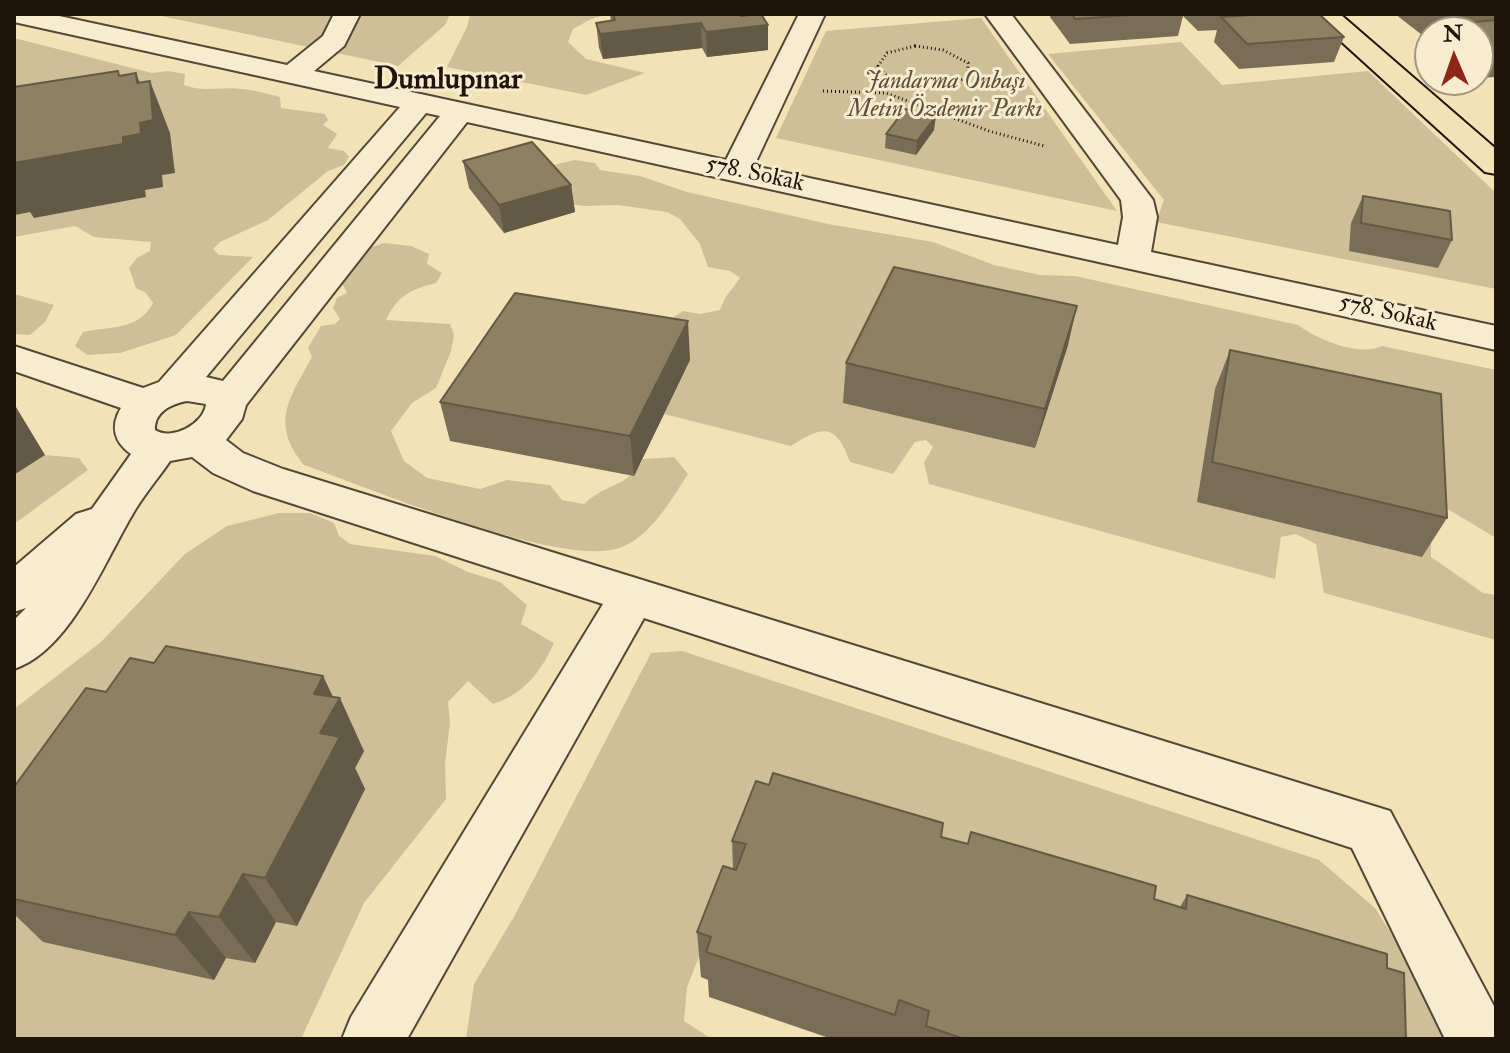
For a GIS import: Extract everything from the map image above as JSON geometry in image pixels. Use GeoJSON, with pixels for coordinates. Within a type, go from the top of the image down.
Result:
{"type":"FeatureCollection","features":[{"type":"Feature","properties":{"kind":"main road"},"geometry":{"type":"LineString","coordinates":[[1324,14],[1496,165]]}},
{"type":"Feature","properties":{"kind":"street","name":"578. Sokak"},"geometry":{"type":"LineString","coordinates":[[14,14],[1496,338]]}},
{"type":"Feature","properties":{"kind":"street"},"geometry":{"type":"LineString","coordinates":[[292,75],[334,40],[347,14]]}},
{"type":"Feature","properties":{"kind":"street"},"geometry":{"type":"LineString","coordinates":[[736,171],[812,14]]}},
{"type":"Feature","properties":{"kind":"street"},"geometry":{"type":"LineString","coordinates":[[998,14],[1140,208],[1133,258]]}},
{"type":"Feature","properties":{"kind":"street"},"geometry":{"type":"LineString","coordinates":[[420,102],[160,397],[133,421],[132,431],[136,439],[178,444],[268,480],[1371,829],[1478,1039]]}},
{"type":"Feature","properties":{"kind":"street"},"geometry":{"type":"LineString","coordinates":[[227,402],[460,111]]}},
{"type":"Feature","properties":{"kind":"street"},"geometry":{"type":"LineString","coordinates":[[14,358],[160,397],[187,388],[213,390],[227,402],[228,412],[223,422],[178,444],[14,594]]}},
{"type":"Feature","properties":{"kind":"street"},"geometry":{"type":"LineString","coordinates":[[14,650],[54,610],[118,502]]}},
{"type":"Feature","properties":{"kind":"street"},"geometry":{"type":"LineString","coordinates":[[373,1039],[632,597]]}},
{"type":"Feature","properties":{"kind":"path"},"geometry":{"type":"LineString","coordinates":[[886,93],[901,84],[924,88],[946,86],[967,77],[970,70],[960,55],[947,50],[899,48],[887,53],[878,66],[889,79],[901,84]]}},
{"type":"Feature","properties":{"kind":"path"},"geometry":{"type":"LineString","coordinates":[[774,92],[886,93],[989,131],[1055,149],[1102,155]]}},
{"type":"Feature","properties":{"kind":"green space"},"geometry":{"type":"Polygon","coordinates":[[[152,14],[450,14],[445,25],[398,66],[152,14]]]}},
{"type":"Feature","properties":{"kind":"green space"},"geometry":{"type":"Polygon","coordinates":[[[470,14],[609,14],[573,29],[568,42],[586,59],[645,73],[586,95],[447,67],[467,27],[470,14]]]}},
{"type":"Feature","properties":{"kind":"green space","name":"Jandarma Onbaşı Metin Özdemir Parkı"},"geometry":{"type":"Polygon","coordinates":[[[981,18],[1117,211],[776,138],[826,31],[981,18]]]}},
{"type":"Feature","properties":{"kind":"green space"},"geometry":{"type":"Polygon","coordinates":[[[14,38],[152,73],[168,71],[185,74],[184,85],[192,87],[234,88],[280,97],[281,108],[325,114],[328,120],[323,125],[337,134],[328,148],[344,151],[349,157],[344,165],[328,171],[268,220],[220,242],[213,249],[219,255],[253,257],[176,335],[120,353],[87,355],[75,346],[83,332],[132,323],[153,303],[146,293],[136,288],[129,268],[137,258],[150,251],[151,242],[94,237],[75,226],[14,237],[14,38]]]}},
{"type":"Feature","properties":{"kind":"green space"},"geometry":{"type":"Polygon","coordinates":[[[1181,42],[1222,85],[1368,71],[1496,193],[1496,289],[1156,222],[1164,200],[1048,54],[1181,42]]]}},
{"type":"Feature","properties":{"kind":"green space"},"geometry":{"type":"Polygon","coordinates":[[[575,160],[595,163],[600,170],[640,176],[687,192],[828,224],[933,242],[994,265],[1040,275],[1075,276],[1298,325],[1326,341],[1350,348],[1373,349],[1382,346],[1496,370],[1496,538],[1431,499],[1431,557],[1483,593],[1496,595],[1496,640],[1324,593],[1316,544],[1296,534],[1281,537],[1275,579],[929,484],[924,463],[933,447],[926,440],[915,442],[893,474],[850,462],[839,440],[827,432],[812,434],[791,446],[664,414],[690,361],[657,328],[683,311],[700,314],[720,310],[740,278],[730,271],[708,267],[700,244],[680,219],[667,212],[618,205],[567,204],[536,169],[575,160]]]}},
{"type":"Feature","properties":{"kind":"green space"},"geometry":{"type":"Polygon","coordinates":[[[384,243],[411,246],[429,254],[427,264],[442,273],[436,283],[412,291],[400,299],[386,320],[450,324],[454,335],[436,388],[412,403],[391,431],[404,461],[427,478],[480,489],[507,480],[550,485],[562,500],[584,504],[631,475],[643,459],[674,457],[688,474],[659,517],[641,536],[619,548],[591,551],[554,547],[464,523],[304,465],[288,436],[286,423],[290,399],[312,357],[308,348],[321,326],[335,324],[340,319],[333,308],[337,298],[347,293],[342,283],[366,249],[384,243]]]}},
{"type":"Feature","properties":{"kind":"green space"},"geometry":{"type":"Polygon","coordinates":[[[14,294],[54,305],[45,322],[30,335],[14,334],[14,294]]]}},
{"type":"Feature","properties":{"kind":"green space"},"geometry":{"type":"Polygon","coordinates":[[[45,455],[79,458],[88,470],[14,524],[14,475],[45,455]]]}},
{"type":"Feature","properties":{"kind":"green space"},"geometry":{"type":"Polygon","coordinates":[[[279,513],[310,513],[334,523],[339,536],[350,544],[435,556],[468,572],[500,582],[527,605],[521,624],[554,643],[537,673],[514,694],[493,704],[468,681],[448,702],[450,723],[445,764],[446,799],[364,903],[301,1039],[14,1039],[14,709],[101,642],[185,554],[227,526],[279,513]]]}},
{"type":"Feature","properties":{"kind":"green space"},"geometry":{"type":"Polygon","coordinates":[[[682,651],[1319,860],[1375,908],[1443,1016],[1453,1039],[1370,1039],[755,816],[687,987],[684,1021],[712,1039],[466,1039],[474,984],[515,915],[651,653],[682,651]]]}},
{"type":"Feature","properties":{"kind":"building"},"geometry":{"type":"Polygon","coordinates":[[[613,14],[761,14],[768,25],[706,32],[701,23],[600,34],[596,23],[615,20],[613,14]]]}},
{"type":"Feature","properties":{"kind":"building"},"geometry":{"type":"Polygon","coordinates":[[[1072,14],[1145,14],[1075,19],[1072,14]]]}},
{"type":"Feature","properties":{"kind":"building"},"geometry":{"type":"Polygon","coordinates":[[[1319,14],[1344,37],[1247,44],[1221,17],[1319,14]]]}},
{"type":"Feature","properties":{"kind":"building"},"geometry":{"type":"Polygon","coordinates":[[[1494,20],[1496,20],[1494,52],[1494,20]]]}},
{"type":"Feature","properties":{"kind":"building"},"geometry":{"type":"Polygon","coordinates":[[[118,71],[119,76],[136,73],[137,83],[150,81],[153,120],[140,123],[141,134],[123,137],[123,144],[14,163],[14,87],[118,71]]]}},
{"type":"Feature","properties":{"kind":"building"},"geometry":{"type":"Polygon","coordinates":[[[905,109],[936,116],[917,141],[886,134],[905,109]]]}},
{"type":"Feature","properties":{"kind":"building"},"geometry":{"type":"Polygon","coordinates":[[[532,142],[571,185],[499,205],[463,161],[532,142]]]}},
{"type":"Feature","properties":{"kind":"building"},"geometry":{"type":"Polygon","coordinates":[[[1363,196],[1450,211],[1452,240],[1361,223],[1363,196]]]}},
{"type":"Feature","properties":{"kind":"building"},"geometry":{"type":"Polygon","coordinates":[[[894,267],[1077,306],[1045,409],[846,363],[894,267]]]}},
{"type":"Feature","properties":{"kind":"building"},"geometry":{"type":"Polygon","coordinates":[[[515,293],[688,321],[630,436],[440,402],[515,293]]]}},
{"type":"Feature","properties":{"kind":"building"},"geometry":{"type":"Polygon","coordinates":[[[1230,350],[1441,394],[1447,518],[1212,462],[1230,350]]]}},
{"type":"Feature","properties":{"kind":"building"},"geometry":{"type":"Polygon","coordinates":[[[166,646],[323,676],[314,694],[340,698],[320,733],[340,737],[265,878],[243,874],[219,917],[189,912],[175,935],[14,899],[14,787],[86,688],[106,692],[130,658],[154,663],[166,646]]]}},
{"type":"Feature","properties":{"kind":"building"},"geometry":{"type":"Polygon","coordinates":[[[773,773],[943,823],[941,837],[968,844],[971,832],[1156,886],[1154,899],[1186,909],[1187,895],[1387,954],[1387,968],[1404,973],[1406,1039],[964,1039],[926,1026],[929,1011],[899,1000],[895,1015],[706,952],[711,937],[697,932],[723,866],[736,870],[746,844],[732,841],[756,781],[769,785],[773,773]]]}},
{"type":"Feature","properties":{"kind":"district","name":"Dumlupınar"},"geometry":{"type":"Point","coordinates":[448,82]}}]}
